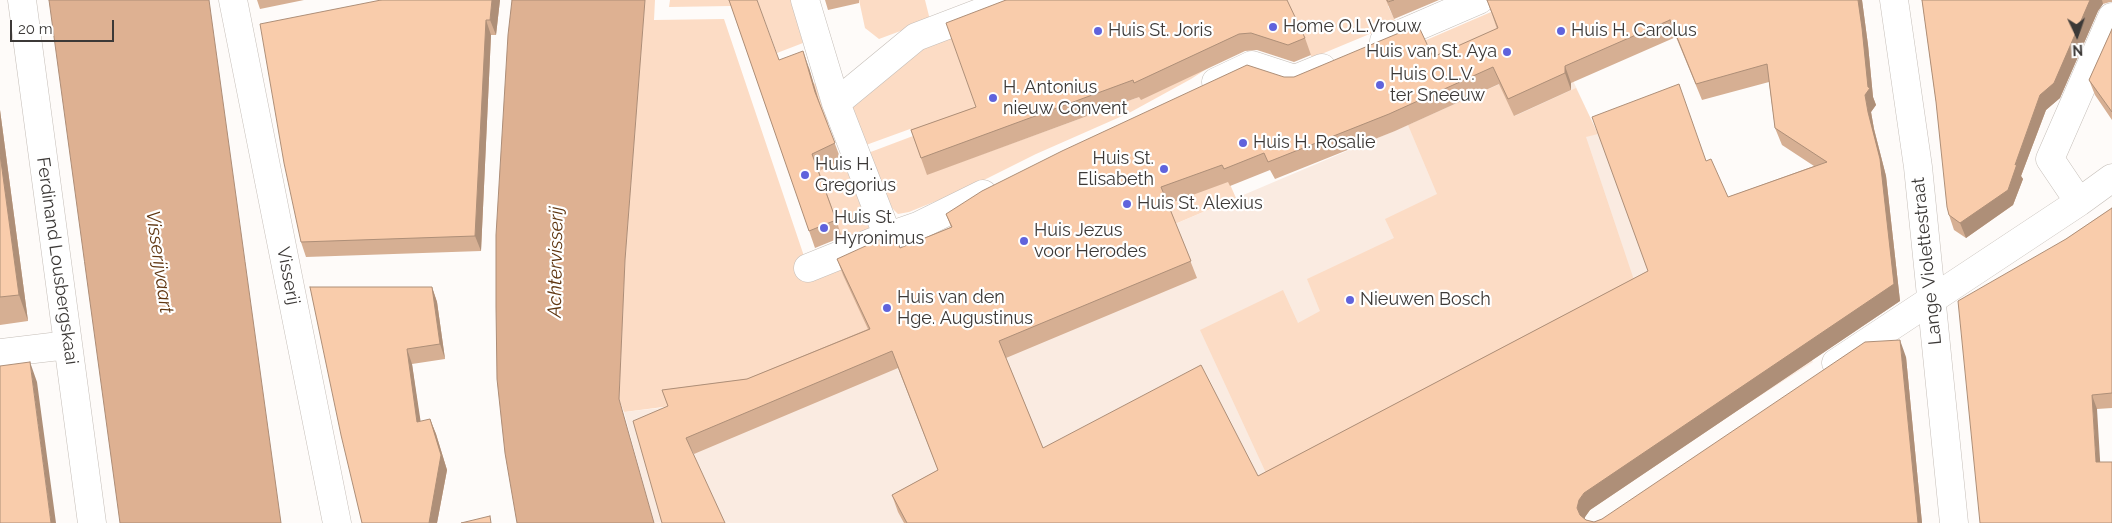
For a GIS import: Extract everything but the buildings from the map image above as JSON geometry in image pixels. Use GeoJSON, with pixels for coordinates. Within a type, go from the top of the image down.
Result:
{"type":"FeatureCollection","features":[{"type":"Feature","properties":{"kind":"street","name":"Ferdinand Lousbergskaai"},"geometry":{"type":"LineString","coordinates":[[22,0],[92,523]]}},
{"type":"Feature","properties":{"kind":"street","name":"Visserij"},"geometry":{"type":"LineString","coordinates":[[233,0],[337,523]]}},
{"type":"Feature","properties":{"kind":"street"},"geometry":{"type":"LineString","coordinates":[[805,0],[836,103],[888,237]]}},
{"type":"Feature","properties":{"kind":"street"},"geometry":{"type":"LineString","coordinates":[[836,103],[916,37],[1013,0]]}},
{"type":"Feature","properties":{"kind":"street"},"geometry":{"type":"LineString","coordinates":[[1191,93],[1252,65],[1295,79],[1479,0]]}},
{"type":"Feature","properties":{"kind":"street","name":"Lange Violettestraat"},"geometry":{"type":"LineString","coordinates":[[1894,0],[1918,167],[1954,523]]}},
{"type":"Feature","properties":{"kind":"street"},"geometry":{"type":"LineString","coordinates":[[2079,202],[2050,159],[2112,17]]}},
{"type":"Feature","properties":{"kind":"street"},"geometry":{"type":"LineString","coordinates":[[238,29],[267,23]]}},
{"type":"Feature","properties":{"kind":"street"},"geometry":{"type":"LineString","coordinates":[[1817,376],[2079,202],[2112,178]]}},
{"type":"Feature","properties":{"kind":"street"},"geometry":{"type":"LineString","coordinates":[[808,268],[918,226],[1008,182]]}},
{"type":"Feature","properties":{"kind":"street"},"geometry":{"type":"LineString","coordinates":[[0,353],[68,345]]}},
{"type":"Feature","properties":{"kind":"shaded area"},"geometry":{"type":"Polygon","coordinates":[[[645,0],[655,0],[654,20],[724,19],[808,268],[840,264],[891,319],[750,396],[624,412],[619,399],[625,260],[645,0]]]}},
{"type":"Feature","properties":{"kind":"shaded area"},"geometry":{"type":"Polygon","coordinates":[[[670,0],[745,0],[731,6],[669,7],[670,0]]]}},
{"type":"Feature","properties":{"kind":"shaded area"},"geometry":{"type":"Polygon","coordinates":[[[757,0],[791,0],[803,43],[777,53],[757,0]]]}},
{"type":"Feature","properties":{"kind":"shaded area"},"geometry":{"type":"Polygon","coordinates":[[[859,0],[925,0],[930,20],[879,39],[865,28],[859,0]]]}},
{"type":"Feature","properties":{"kind":"shaded area"},"geometry":{"type":"Polygon","coordinates":[[[1285,0],[1402,0],[1388,6],[1396,23],[1312,58],[1285,0]]]}},
{"type":"Feature","properties":{"kind":"shaded area"},"geometry":{"type":"Polygon","coordinates":[[[1491,12],[1504,46],[1428,79],[1424,41],[1491,12]]]}},
{"type":"Feature","properties":{"kind":"shaded area"},"geometry":{"type":"Polygon","coordinates":[[[1229,20],[1230,39],[1215,47],[1222,59],[1191,79],[1129,113],[1036,154],[966,189],[909,212],[898,214],[892,208],[868,153],[913,136],[910,129],[866,145],[851,109],[853,101],[923,41],[949,30],[982,124],[918,147],[928,174],[1090,115],[1084,100],[1043,114],[1037,100],[1015,108],[1012,97],[1083,70],[1079,58],[1108,42],[1117,60],[1124,56],[1136,79],[1229,20]],[[1087,74],[1070,81],[1077,96],[1093,89],[1087,74]],[[1130,84],[1097,96],[1103,110],[1136,98],[1130,84]]]}},
{"type":"Feature","properties":{"kind":"shaded area","name":"Nieuwen Bosch"},"geometry":{"type":"Polygon","coordinates":[[[1561,55],[1598,134],[1712,178],[1781,288],[1813,362],[1562,523],[654,523],[624,412],[668,407],[1175,224],[1408,125],[1561,55]]]}},
{"type":"Feature","properties":{"kind":"shaded area"},"geometry":{"type":"Polygon","coordinates":[[[816,83],[830,123],[821,126],[835,163],[843,159],[873,238],[846,249],[790,92],[816,83]]]}},
{"type":"Feature","properties":{"kind":"shaded area"},"geometry":{"type":"Polygon","coordinates":[[[1500,84],[1515,116],[1576,88],[1598,134],[1586,137],[1635,283],[1266,473],[1200,330],[1283,290],[1298,323],[1320,311],[1307,279],[1394,238],[1385,219],[1437,194],[1408,125],[1500,84]]]}},
{"type":"Feature","properties":{"kind":"shaded area"},"geometry":{"type":"Polygon","coordinates":[[[1221,164],[1236,198],[1142,238],[1157,195],[1221,164]]]}},
{"type":"Feature","properties":{"kind":"water","name":"Visserijvaart"},"geometry":{"type":"Polygon","coordinates":[[[49,0],[209,0],[281,523],[120,523],[49,0]]]}},
{"type":"Feature","properties":{"kind":"water","name":"Achtervisserij"},"geometry":{"type":"Polygon","coordinates":[[[512,0],[645,0],[625,260],[619,399],[654,523],[517,523],[505,453],[497,379],[496,307],[496,235],[508,35],[512,0]]]}},
{"type":"Feature","properties":{"kind":"place","name":"Home O.L.Vrouw"},"geometry":{"type":"Point","coordinates":[1273,27]}},
{"type":"Feature","properties":{"kind":"place","name":"Huis St. Joris"},"geometry":{"type":"Point","coordinates":[1098,31]}},
{"type":"Feature","properties":{"kind":"place","name":"Huis H. Carolus"},"geometry":{"type":"Point","coordinates":[1561,31]}},
{"type":"Feature","properties":{"kind":"place","name":"Huis van St. Aya"},"geometry":{"type":"Point","coordinates":[1507,52]}},
{"type":"Feature","properties":{"kind":"place","name":"Huis O.L.V. ter Sneeuw"},"geometry":{"type":"Point","coordinates":[1380,85]}},
{"type":"Feature","properties":{"kind":"place","name":"H. Antonius nieuw Convent"},"geometry":{"type":"Point","coordinates":[993,98]}},
{"type":"Feature","properties":{"kind":"place","name":"Huis H. Rosalie"},"geometry":{"type":"Point","coordinates":[1243,143]}},
{"type":"Feature","properties":{"kind":"place","name":"Huis St. Elisabeth"},"geometry":{"type":"Point","coordinates":[1164,169]}},
{"type":"Feature","properties":{"kind":"place","name":"Huis H. Gregorius"},"geometry":{"type":"Point","coordinates":[805,175]}},
{"type":"Feature","properties":{"kind":"place","name":"Huis St. Alexius"},"geometry":{"type":"Point","coordinates":[1127,204]}},
{"type":"Feature","properties":{"kind":"place","name":"Huis St. Hyronimus"},"geometry":{"type":"Point","coordinates":[824,228]}},
{"type":"Feature","properties":{"kind":"place","name":"Huis Jezus voor Herodes"},"geometry":{"type":"Point","coordinates":[1024,241]}},
{"type":"Feature","properties":{"kind":"place","name":"Nieuwen Bosch"},"geometry":{"type":"Point","coordinates":[1350,300]}},
{"type":"Feature","properties":{"kind":"place","name":"Huis van den Hge. Augustinus"},"geometry":{"type":"Point","coordinates":[887,308]}}]}
